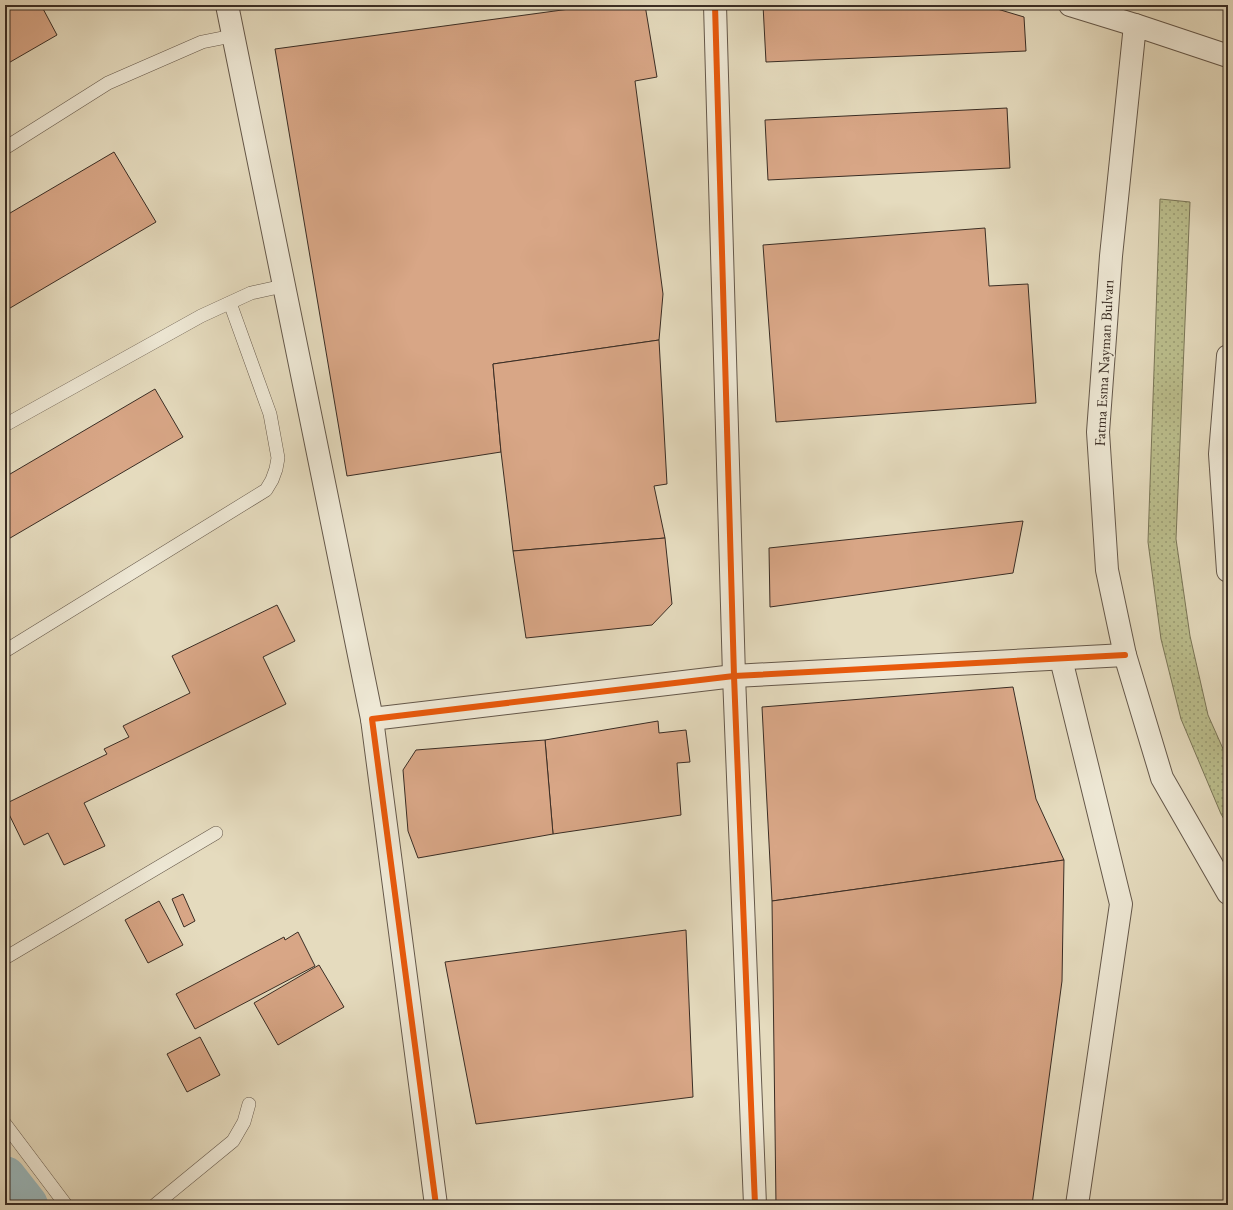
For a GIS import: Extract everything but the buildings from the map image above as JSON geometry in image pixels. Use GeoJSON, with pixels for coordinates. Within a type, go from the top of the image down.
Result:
{"type":"FeatureCollection","features":[{"type":"Feature","properties":{"kind":"street"},"geometry":{"type":"LineString","coordinates":[[227,5],[232,36],[372,720],[436,1205]]}},
{"type":"Feature","properties":{"kind":"street"},"geometry":{"type":"LineString","coordinates":[[715,5],[734,676],[755,1205]]}},
{"type":"Feature","properties":{"kind":"street"},"geometry":{"type":"LineString","coordinates":[[1070,5],[1228,56]]}},
{"type":"Feature","properties":{"kind":"street","name":"Fatma Esma Nayman Bulvarı"},"geometry":{"type":"LineString","coordinates":[[1135,25],[1110,256],[1098,432],[1107,570],[1125,655],[1162,778],[1228,893]]}},
{"type":"Feature","properties":{"kind":"street"},"geometry":{"type":"LineString","coordinates":[[1228,356],[1220,454],[1228,571]]}},
{"type":"Feature","properties":{"kind":"street"},"geometry":{"type":"LineString","coordinates":[[372,720],[734,676],[1125,655]]}},
{"type":"Feature","properties":{"kind":"street"},"geometry":{"type":"LineString","coordinates":[[1061,659],[1121,904],[1077,1205]]}},
{"type":"Feature","properties":{"kind":"lane"},"geometry":{"type":"LineString","coordinates":[[5,148],[108,83],[202,42],[232,36]]}},
{"type":"Feature","properties":{"kind":"lane"},"geometry":{"type":"LineString","coordinates":[[5,425],[201,316],[251,293],[283,286]]}},
{"type":"Feature","properties":{"kind":"lane"},"geometry":{"type":"LineString","coordinates":[[5,651],[266,490],[272,480],[278,458],[270,414],[230,303]]}},
{"type":"Feature","properties":{"kind":"lane"},"geometry":{"type":"LineString","coordinates":[[5,958],[216,833]]}},
{"type":"Feature","properties":{"kind":"lane"},"geometry":{"type":"LineString","coordinates":[[155,1205],[233,1142],[244,1122],[249,1104]]}},
{"type":"Feature","properties":{"kind":"lane"},"geometry":{"type":"LineString","coordinates":[[5,1124],[66,1205]]}},
{"type":"Feature","properties":{"kind":"green space"},"geometry":{"type":"Polygon","coordinates":[[[1160,199],[1190,202],[1176,539],[1190,636],[1208,715],[1228,760],[1228,826],[1221,814],[1181,719],[1161,639],[1148,542],[1160,199]]]}},
{"type":"Feature","properties":{"kind":"waterway"},"geometry":{"type":"LineString","coordinates":[[5,1177],[27,1205]]}},
{"type":"Feature","properties":{"kind":"cycle path"},"geometry":{"type":"LineString","coordinates":[[715,5],[734,676],[755,1205]]}},
{"type":"Feature","properties":{"kind":"cycle path"},"geometry":{"type":"LineString","coordinates":[[436,1205],[372,719],[734,676],[1125,655]]}}]}
